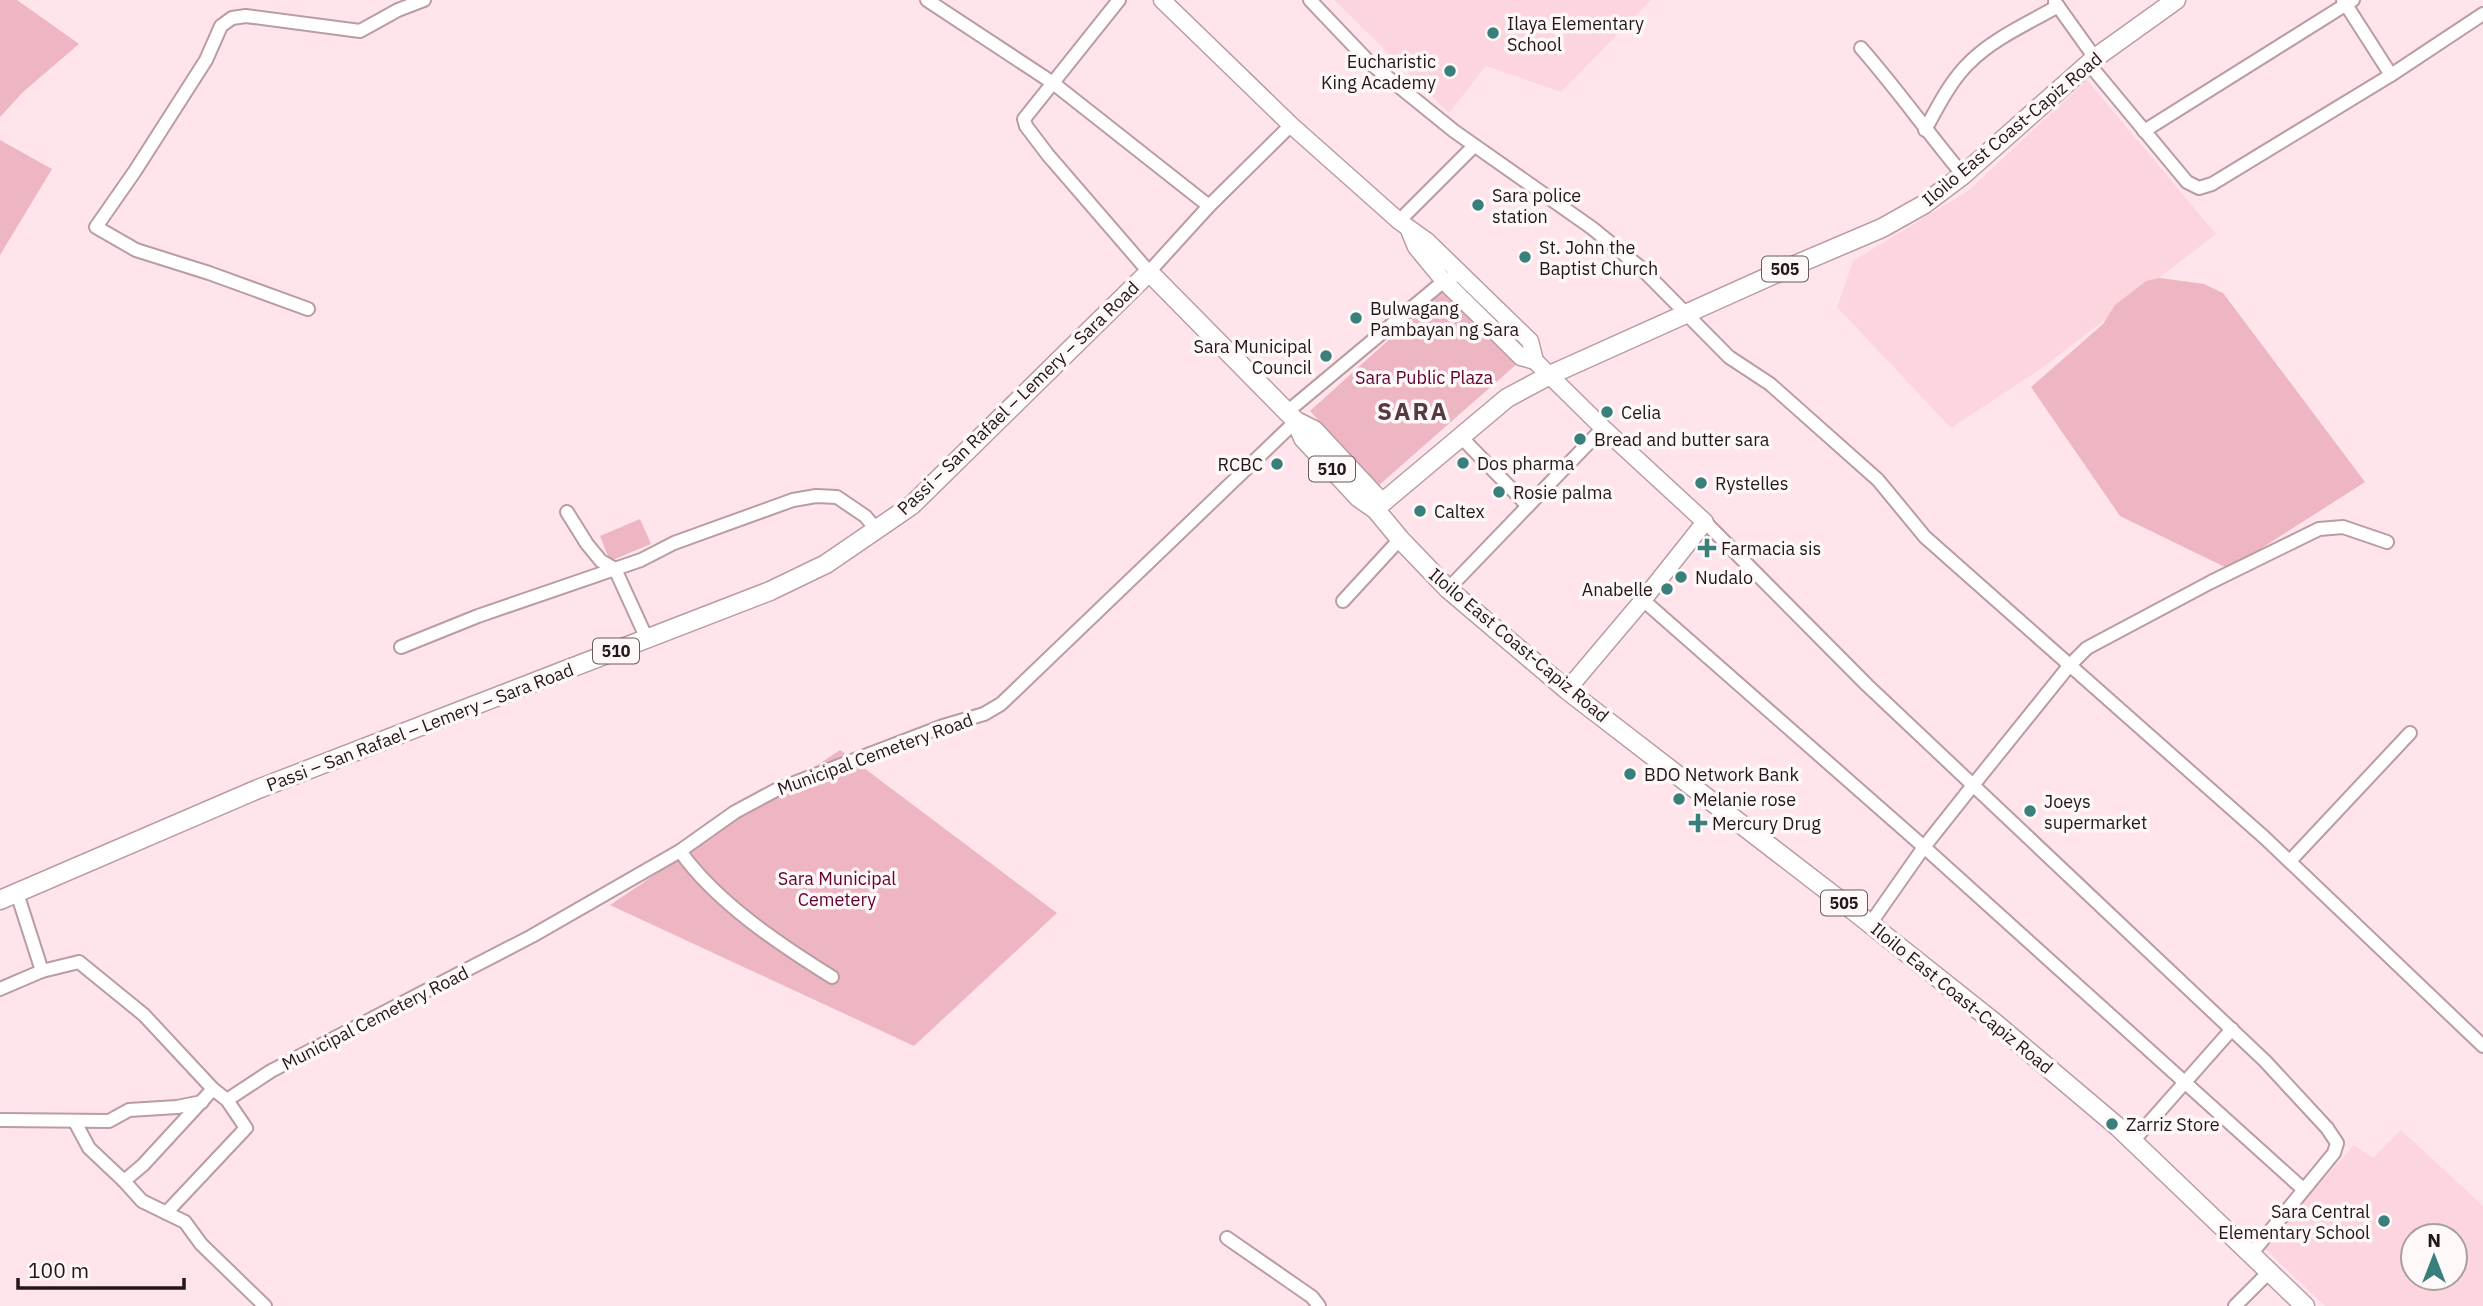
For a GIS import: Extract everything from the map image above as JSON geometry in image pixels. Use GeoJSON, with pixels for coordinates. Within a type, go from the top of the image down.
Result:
{"type":"FeatureCollection","features":[{"type":"Feature","properties":{"kind":"main road","name":"Iloilo East Coast-Capiz Road"},"geometry":{"type":"LineString","coordinates":[[2176,0],[2092,61],[1963,175],[1923,205],[1882,228],[1550,375],[1507,397],[1379,506],[1400,540],[1448,589],[1567,690],[1995,1023],[2133,1141],[2305,1306]]}},
{"type":"Feature","properties":{"kind":"main road","name":"Passi – San Rafael – Lemery – Sara Road"},"geometry":{"type":"LineString","coordinates":[[0,900],[258,789],[770,591],[825,564],[912,505],[1149,272],[1292,416],[1303,438],[1359,498],[1379,506]]}},
{"type":"Feature","properties":{"kind":"street"},"geometry":{"type":"LineString","coordinates":[[308,309],[136,250],[96,228],[206,60],[221,26],[232,18],[246,16],[360,31],[398,10],[424,0]]}},
{"type":"Feature","properties":{"kind":"street"},"geometry":{"type":"LineString","coordinates":[[927,0],[1053,83],[1209,206]]}},
{"type":"Feature","properties":{"kind":"street"},"geometry":{"type":"LineString","coordinates":[[1119,0],[1024,119],[1026,126],[1149,272],[1209,206],[1291,125]]}},
{"type":"Feature","properties":{"kind":"street"},"geometry":{"type":"LineString","coordinates":[[1162,0],[1291,125],[1404,226],[1416,247],[1451,277],[1521,357],[1535,361],[1704,522],[1867,685],[2265,1061],[2318,1118],[2337,1143],[2334,1153],[2252,1254]]}},
{"type":"Feature","properties":{"kind":"street"},"geometry":{"type":"LineString","coordinates":[[1310,0],[1370,63],[1474,146],[1592,228],[1640,268],[1729,357],[1770,384],[1878,480],[1925,537],[2290,862],[2483,1046]]}},
{"type":"Feature","properties":{"kind":"street"},"geometry":{"type":"LineString","coordinates":[[2144,131],[2347,2],[2391,75]]}},
{"type":"Feature","properties":{"kind":"street"},"geometry":{"type":"LineString","coordinates":[[1925,130],[1952,83],[1970,61],[2056,3],[2092,61],[2144,131],[2187,182],[2199,188],[2213,184],[2391,75],[2483,14]]}},
{"type":"Feature","properties":{"kind":"street"},"geometry":{"type":"LineString","coordinates":[[1861,48],[1963,175]]}},
{"type":"Feature","properties":{"kind":"street"},"geometry":{"type":"LineString","coordinates":[[1404,226],[1474,146]]}},
{"type":"Feature","properties":{"kind":"street","name":"Municipal Cemetery Road"},"geometry":{"type":"LineString","coordinates":[[227,1100],[271,1071],[510,948],[680,851],[736,812],[776,790],[943,726],[984,714],[1001,704],[1292,416],[1451,277]]}},
{"type":"Feature","properties":{"kind":"street"},"geometry":{"type":"LineString","coordinates":[[1448,589],[1603,428]]}},
{"type":"Feature","properties":{"kind":"street"},"geometry":{"type":"LineString","coordinates":[[1460,436],[1528,506]]}},
{"type":"Feature","properties":{"kind":"street"},"geometry":{"type":"LineString","coordinates":[[401,647],[478,616],[641,560],[686,538],[793,500],[816,496],[838,497],[865,516],[877,530]]}},
{"type":"Feature","properties":{"kind":"street"},"geometry":{"type":"LineString","coordinates":[[567,512],[601,561],[615,569],[647,639]]}},
{"type":"Feature","properties":{"kind":"street"},"geometry":{"type":"LineString","coordinates":[[1567,690],[1704,522]]}},
{"type":"Feature","properties":{"kind":"street"},"geometry":{"type":"LineString","coordinates":[[1870,924],[1924,847],[2069,666],[2087,648],[2211,582],[2319,529],[2343,527],[2387,542]]}},
{"type":"Feature","properties":{"kind":"street"},"geometry":{"type":"LineString","coordinates":[[1343,601],[1400,540]]}},
{"type":"Feature","properties":{"kind":"street"},"geometry":{"type":"LineString","coordinates":[[1643,600],[1924,847],[2303,1189]]}},
{"type":"Feature","properties":{"kind":"street"},"geometry":{"type":"LineString","coordinates":[[2290,862],[2410,733]]}},
{"type":"Feature","properties":{"kind":"street"},"geometry":{"type":"LineString","coordinates":[[680,851],[692,867],[752,924],[832,976]]}},
{"type":"Feature","properties":{"kind":"street"},"geometry":{"type":"LineString","coordinates":[[17,893],[42,971]]}},
{"type":"Feature","properties":{"kind":"street"},"geometry":{"type":"LineString","coordinates":[[0,989],[42,971],[79,962],[144,1015],[213,1089],[227,1100],[246,1128],[166,1213]]}},
{"type":"Feature","properties":{"kind":"street"},"geometry":{"type":"LineString","coordinates":[[2133,1141],[2232,1029]]}},
{"type":"Feature","properties":{"kind":"street"},"geometry":{"type":"LineString","coordinates":[[124,1181],[143,1165],[213,1089]]}},
{"type":"Feature","properties":{"kind":"street"},"geometry":{"type":"LineString","coordinates":[[0,1120],[109,1121],[129,1110],[177,1107],[202,1102]]}},
{"type":"Feature","properties":{"kind":"street"},"geometry":{"type":"LineString","coordinates":[[75,1122],[89,1148],[142,1201],[185,1222],[201,1244],[265,1306]]}},
{"type":"Feature","properties":{"kind":"street"},"geometry":{"type":"LineString","coordinates":[[1227,1238],[1312,1297],[1319,1306]]}},
{"type":"Feature","properties":{"kind":"street"},"geometry":{"type":"LineString","coordinates":[[2235,1306],[2270,1271]]}},
{"type":"Feature","properties":{"kind":"shaded area","name":"Ilaya Elementary School"},"geometry":{"type":"Polygon","coordinates":[[[1334,0],[1651,0],[1561,92],[1486,66],[1449,113],[1334,0]]]}},
{"type":"Feature","properties":{"kind":"shaded area"},"geometry":{"type":"Polygon","coordinates":[[[2087,80],[2216,234],[2042,368],[1951,428],[1837,307],[1853,261],[1968,191],[2087,80]]]}},
{"type":"Feature","properties":{"kind":"shaded area","name":"Sara Central Elementary School"},"geometry":{"type":"Polygon","coordinates":[[[2401,1130],[2483,1206],[2483,1306],[2325,1306],[2263,1247],[2354,1145],[2373,1158],[2401,1130]]]}},
{"type":"Feature","properties":{"kind":"green space"},"geometry":{"type":"Polygon","coordinates":[[[0,0],[17,0],[79,44],[23,92],[0,117],[0,0]]]}},
{"type":"Feature","properties":{"kind":"green space"},"geometry":{"type":"Polygon","coordinates":[[[0,140],[52,169],[0,255],[0,140]]]}},
{"type":"Feature","properties":{"kind":"green space"},"geometry":{"type":"Polygon","coordinates":[[[2160,278],[2204,284],[2223,293],[2365,482],[2229,569],[2120,516],[2031,387],[2103,324],[2115,305],[2146,281],[2160,278]]]}},
{"type":"Feature","properties":{"kind":"green space","name":"Sara Public Plaza"},"geometry":{"type":"Polygon","coordinates":[[[1446,288],[1519,362],[1378,486],[1310,411],[1446,288]]]}},
{"type":"Feature","properties":{"kind":"green space"},"geometry":{"type":"Polygon","coordinates":[[[640,519],[651,544],[610,561],[600,536],[640,519]]]}},
{"type":"Feature","properties":{"kind":"green space","name":"Sara Municipal Cemetery"},"geometry":{"type":"Polygon","coordinates":[[[840,750],[1057,913],[914,1046],[610,905],[840,750]]]}},
{"type":"Feature","properties":{"kind":"place","name":"Ilaya Elementary School"},"geometry":{"type":"Point","coordinates":[1493,33]}},
{"type":"Feature","properties":{"kind":"place","name":"Eucharistic King Academy"},"geometry":{"type":"Point","coordinates":[1450,71]}},
{"type":"Feature","properties":{"kind":"place","name":"Sara police station"},"geometry":{"type":"Point","coordinates":[1478,205]}},
{"type":"Feature","properties":{"kind":"place","name":"St. John the Baptist Church"},"geometry":{"type":"Point","coordinates":[1525,257]}},
{"type":"Feature","properties":{"kind":"place","name":"Bulwagang Pambayan ng Sara"},"geometry":{"type":"Point","coordinates":[1356,318]}},
{"type":"Feature","properties":{"kind":"place","name":"Sara Municipal Council"},"geometry":{"type":"Point","coordinates":[1326,356]}},
{"type":"Feature","properties":{"kind":"place","name":"Celia"},"geometry":{"type":"Point","coordinates":[1607,412]}},
{"type":"Feature","properties":{"kind":"place","name":"Bread and butter sara"},"geometry":{"type":"Point","coordinates":[1580,439]}},
{"type":"Feature","properties":{"kind":"place","name":"Dos pharma"},"geometry":{"type":"Point","coordinates":[1463,463]}},
{"type":"Feature","properties":{"kind":"place","name":"RCBC"},"geometry":{"type":"Point","coordinates":[1277,464]}},
{"type":"Feature","properties":{"kind":"place","name":"Rystelles"},"geometry":{"type":"Point","coordinates":[1701,483]}},
{"type":"Feature","properties":{"kind":"place","name":"Rosie palma"},"geometry":{"type":"Point","coordinates":[1499,492]}},
{"type":"Feature","properties":{"kind":"place","name":"Caltex"},"geometry":{"type":"Point","coordinates":[1420,511]}},
{"type":"Feature","properties":{"kind":"place","name":"Farmacia sis"},"geometry":{"type":"Point","coordinates":[1707,548]}},
{"type":"Feature","properties":{"kind":"place","name":"Nudalo"},"geometry":{"type":"Point","coordinates":[1681,577]}},
{"type":"Feature","properties":{"kind":"place","name":"Anabelle"},"geometry":{"type":"Point","coordinates":[1667,589]}},
{"type":"Feature","properties":{"kind":"place","name":"BDO Network Bank"},"geometry":{"type":"Point","coordinates":[1630,774]}},
{"type":"Feature","properties":{"kind":"place","name":"Melanie rose"},"geometry":{"type":"Point","coordinates":[1679,799]}},
{"type":"Feature","properties":{"kind":"place","name":"Joeys supermarket"},"geometry":{"type":"Point","coordinates":[2030,811]}},
{"type":"Feature","properties":{"kind":"place","name":"Mercury Drug"},"geometry":{"type":"Point","coordinates":[1698,823]}},
{"type":"Feature","properties":{"kind":"place","name":"Zarriz Store"},"geometry":{"type":"Point","coordinates":[2112,1124]}},
{"type":"Feature","properties":{"kind":"place","name":"Sara Central Elementary School"},"geometry":{"type":"Point","coordinates":[2384,1221]}},
{"type":"Feature","properties":{"kind":"district","name":"SARA"},"geometry":{"type":"Point","coordinates":[1413,411]}}]}
